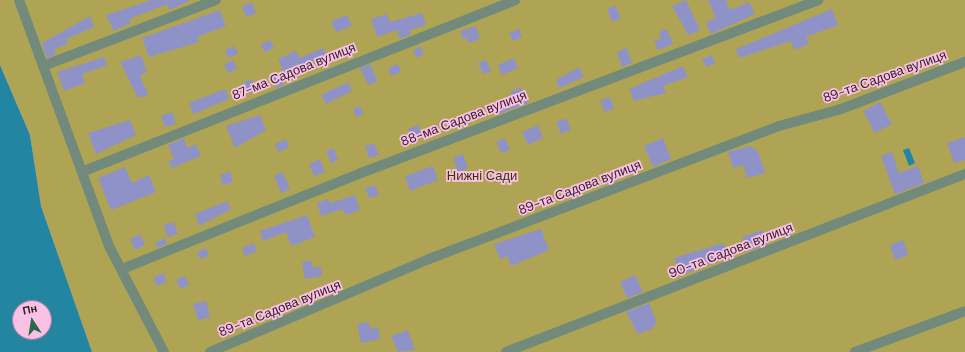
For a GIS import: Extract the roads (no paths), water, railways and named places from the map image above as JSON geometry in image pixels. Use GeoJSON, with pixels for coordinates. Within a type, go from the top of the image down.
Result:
{"type":"FeatureCollection","features":[{"type":"Feature","properties":{"kind":"street"},"geometry":{"type":"LineString","coordinates":[[19,0],[84,170],[100,222],[164,352]]}},
{"type":"Feature","properties":{"kind":"street"},"geometry":{"type":"LineString","coordinates":[[43,66],[216,0]]}},
{"type":"Feature","properties":{"kind":"street","name":"87-ма Садова вулиця"},"geometry":{"type":"LineString","coordinates":[[84,170],[515,0]]}},
{"type":"Feature","properties":{"kind":"street","name":"88-ма Садова вулиця"},"geometry":{"type":"LineString","coordinates":[[122,269],[361,173],[801,3],[818,0]]}},
{"type":"Feature","properties":{"kind":"street","name":"89-та Садова вулиця"},"geometry":{"type":"LineString","coordinates":[[210,352],[429,259],[779,126],[841,109],[965,62]]}},
{"type":"Feature","properties":{"kind":"street","name":"90-та Садова вулиця"},"geometry":{"type":"LineString","coordinates":[[506,352],[965,174]]}},
{"type":"Feature","properties":{"kind":"street"},"geometry":{"type":"LineString","coordinates":[[855,352],[965,311]]}},
{"type":"Feature","properties":{"kind":"water"},"geometry":{"type":"Polygon","coordinates":[[[0,65],[30,135],[41,206],[92,352],[0,352],[0,65]]]}},
{"type":"Feature","properties":{"kind":"water"},"geometry":{"type":"Polygon","coordinates":[[[909,148],[915,163],[909,166],[903,150],[909,148]]]}},
{"type":"Feature","properties":{"kind":"park label","name":"Нижні Сади"},"geometry":{"type":"Point","coordinates":[482,176]}}]}
